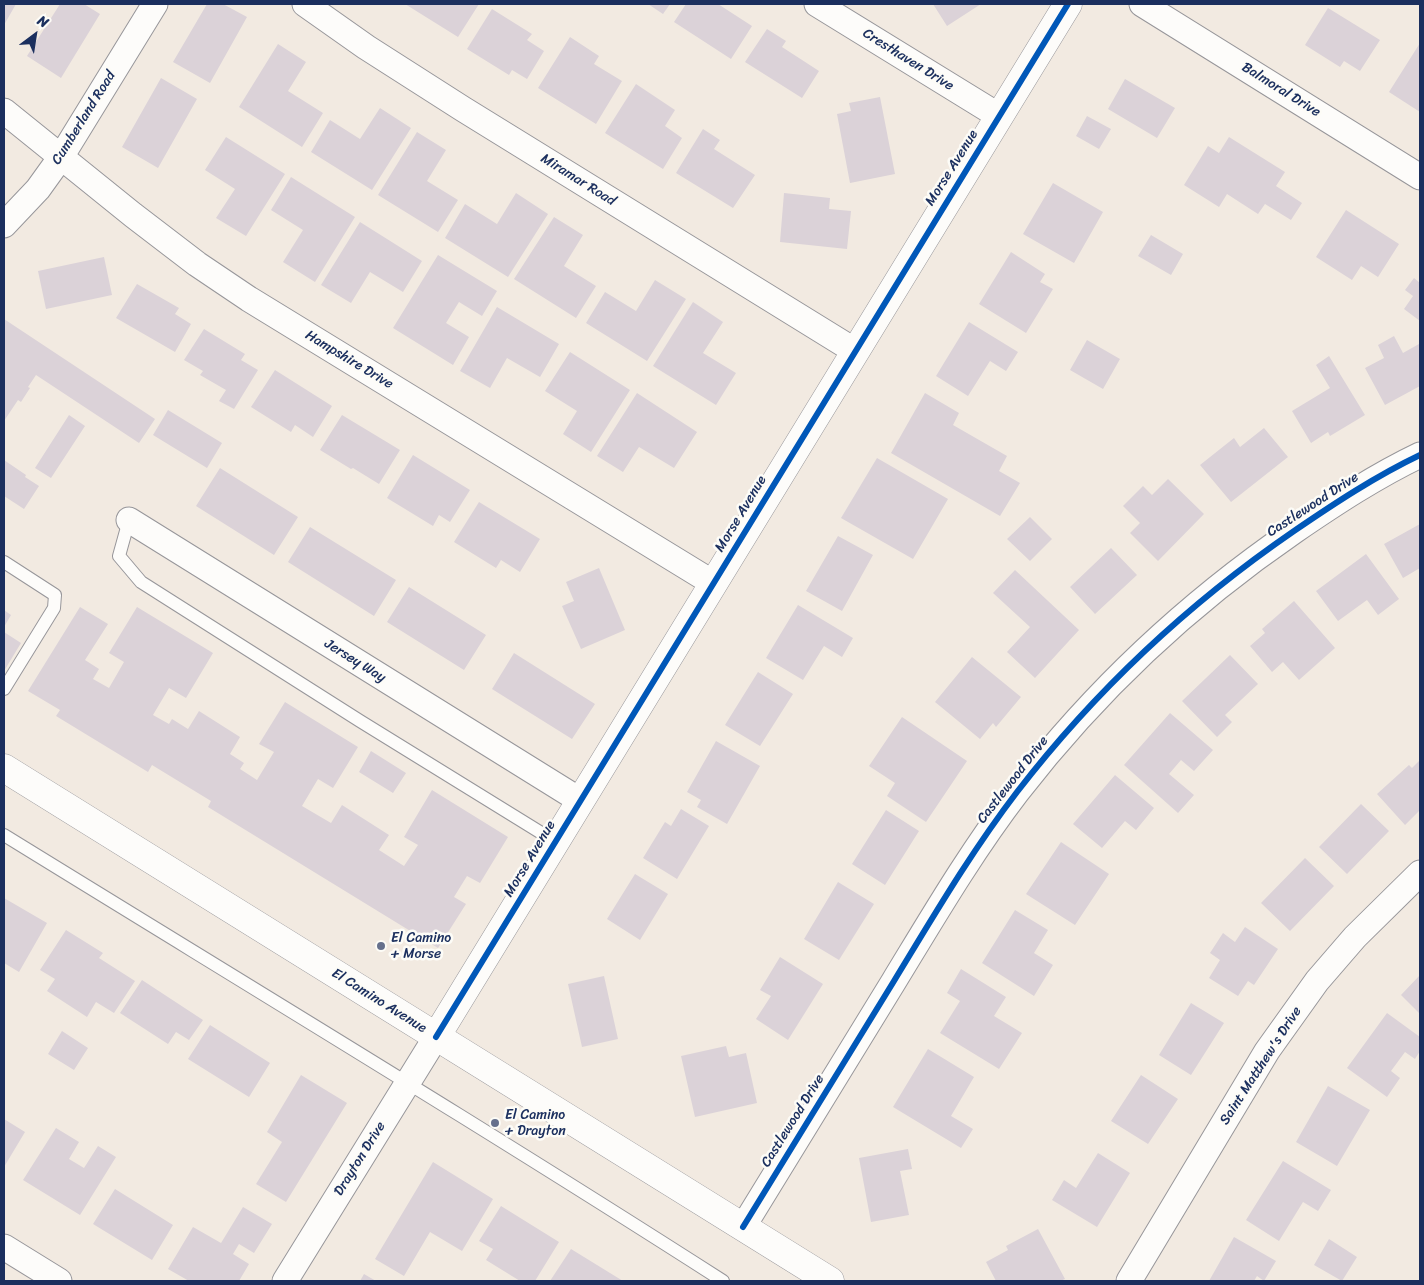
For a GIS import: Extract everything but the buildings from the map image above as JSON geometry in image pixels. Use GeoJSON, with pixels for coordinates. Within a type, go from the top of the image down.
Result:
{"type":"FeatureCollection","features":[{"type":"Feature","properties":{"kind":"street","name":"Cumberland Road"},"geometry":{"type":"LineString","coordinates":[[4,225],[38,189],[61,157],[155,4]]}},
{"type":"Feature","properties":{"kind":"street","name":"Miramar Road"},"geometry":{"type":"LineString","coordinates":[[305,4],[366,48],[854,351]]}},
{"type":"Feature","properties":{"kind":"street","name":"Cresthaven Drive"},"geometry":{"type":"LineString","coordinates":[[817,4],[999,116]]}},
{"type":"Feature","properties":{"kind":"street","name":"Morse Avenue"},"geometry":{"type":"LineString","coordinates":[[436,1036],[1068,4]]}},
{"type":"Feature","properties":{"kind":"street","name":"Balmoral Drive"},"geometry":{"type":"LineString","coordinates":[[1142,4],[1420,177]]}},
{"type":"Feature","properties":{"kind":"street","name":"Hampshire Drive"},"geometry":{"type":"LineString","coordinates":[[4,111],[140,221],[197,264],[249,299],[714,583]]}},
{"type":"Feature","properties":{"kind":"street","name":"Castlewood Drive"},"geometry":{"type":"LineString","coordinates":[[743,1227],[967,862],[1017,792],[1071,726],[1115,679],[1194,607],[1261,554],[1331,506],[1420,455]]}},
{"type":"Feature","properties":{"kind":"street","name":"Jersey Way"},"geometry":{"type":"LineString","coordinates":[[129,520],[581,801]]}},
{"type":"Feature","properties":{"kind":"street","name":"El Camino Avenue"},"geometry":{"type":"LineString","coordinates":[[4,768],[830,1281]]}},
{"type":"Feature","properties":{"kind":"street","name":"Saint Matthew's Drive"},"geometry":{"type":"LineString","coordinates":[[1129,1281],[1267,1051],[1317,981],[1355,937],[1420,873]]}},
{"type":"Feature","properties":{"kind":"street","name":"Drayton Drive"},"geometry":{"type":"LineString","coordinates":[[285,1281],[436,1036]]}},
{"type":"Feature","properties":{"kind":"street"},"geometry":{"type":"LineString","coordinates":[[4,1247],[59,1281]]}},
{"type":"Feature","properties":{"kind":"lane"},"geometry":{"type":"LineString","coordinates":[[129,520],[120,556],[140,582],[556,842]]}},
{"type":"Feature","properties":{"kind":"lane"},"geometry":{"type":"LineString","coordinates":[[4,562],[55,595],[54,608],[4,689]]}},
{"type":"Feature","properties":{"kind":"lane"},"geometry":{"type":"LineString","coordinates":[[4,835],[408,1082],[723,1281]]}},
{"type":"Feature","properties":{"kind":"cycle path"},"geometry":{"type":"LineString","coordinates":[[436,1037],[1068,4]]}},
{"type":"Feature","properties":{"kind":"cycle path"},"geometry":{"type":"LineString","coordinates":[[743,1227],[968,861],[1017,792],[1078,719],[1145,651],[1217,588],[1294,531],[1340,500],[1420,455]]}},
{"type":"Feature","properties":{"kind":"place","name":"El Camino + Morse"},"geometry":{"type":"Point","coordinates":[381,946]}},
{"type":"Feature","properties":{"kind":"place","name":"El Camino + Drayton"},"geometry":{"type":"Point","coordinates":[495,1123]}}]}
